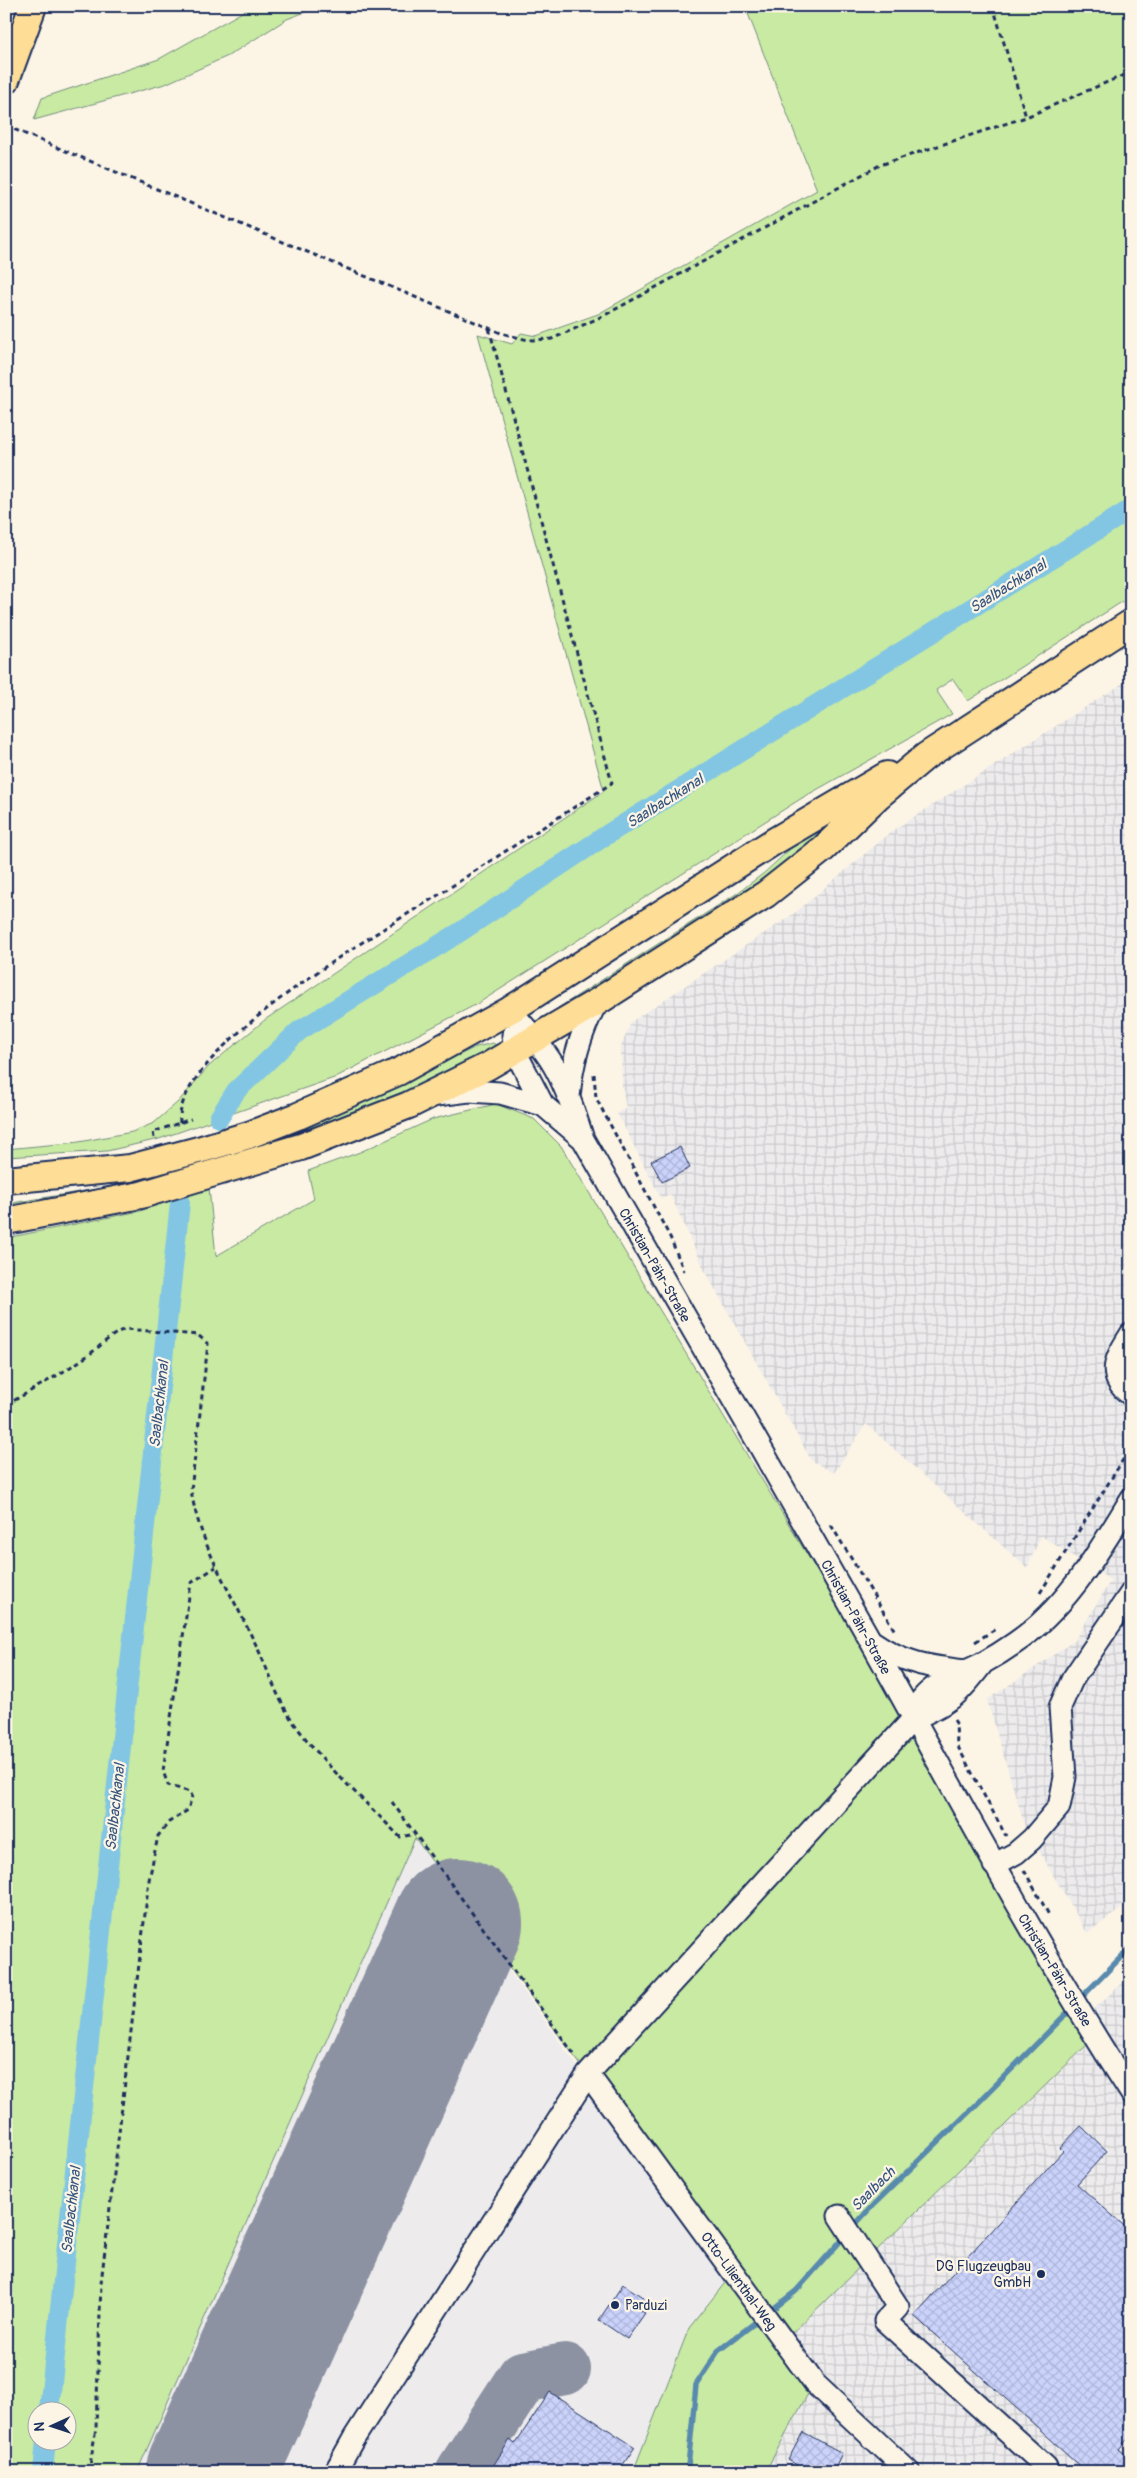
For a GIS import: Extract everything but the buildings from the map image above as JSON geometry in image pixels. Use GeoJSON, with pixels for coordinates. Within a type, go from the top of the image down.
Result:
{"type":"FeatureCollection","features":[{"type":"Feature","properties":{"kind":"main road"},"geometry":{"type":"LineString","coordinates":[[6,80],[33,6]]}},
{"type":"Feature","properties":{"kind":"main road"},"geometry":{"type":"LineString","coordinates":[[6,1221],[141,1195],[302,1147],[427,1096],[525,1045],[597,1002],[766,894],[824,849],[878,796],[926,756],[1131,623]]}},
{"type":"Feature","properties":{"kind":"main road"},"geometry":{"type":"LineString","coordinates":[[6,1180],[130,1168],[249,1135],[298,1116],[400,1071],[510,1010],[818,814],[872,782],[926,756]]}},
{"type":"Feature","properties":{"kind":"street"},"geometry":{"type":"LineString","coordinates":[[569,1098],[576,1048],[584,1026],[597,1002]]}},
{"type":"Feature","properties":{"kind":"street","name":"Christian-Pähr-Straße"},"geometry":{"type":"LineString","coordinates":[[510,1010],[525,1045],[543,1105],[583,1139]]}},
{"type":"Feature","properties":{"kind":"street","name":"Christian-Pähr-Straße"},"geometry":{"type":"LineString","coordinates":[[525,1045],[554,1066],[569,1098],[583,1139],[870,1641],[994,1865],[1066,1990],[1131,2093]]}},
{"type":"Feature","properties":{"kind":"street"},"geometry":{"type":"LineString","coordinates":[[427,1096],[469,1091],[500,1093],[543,1105]]}},
{"type":"Feature","properties":{"kind":"street"},"geometry":{"type":"LineString","coordinates":[[1131,1334],[1116,1356],[1115,1373],[1120,1388],[1131,1395]]}},
{"type":"Feature","properties":{"kind":"street"},"geometry":{"type":"LineString","coordinates":[[913,1719],[915,1707],[922,1697],[936,1686],[974,1667],[1046,1620],[1101,1547],[1131,1498]]}},
{"type":"Feature","properties":{"kind":"street"},"geometry":{"type":"LineString","coordinates":[[994,1865],[1016,1853],[1032,1839],[1059,1807],[1065,1777],[1060,1707],[1072,1680],[1131,1593]]}},
{"type":"Feature","properties":{"kind":"street"},"geometry":{"type":"LineString","coordinates":[[870,1641],[892,1655],[913,1663],[974,1667]]}},
{"type":"Feature","properties":{"kind":"street"},"geometry":{"type":"LineString","coordinates":[[335,2472],[354,2438],[588,2074],[913,1719],[945,1705],[961,1692],[974,1667]]}},
{"type":"Feature","properties":{"kind":"street","name":"Otto-Lilienthal-Weg"},"geometry":{"type":"LineString","coordinates":[[588,2074],[814,2383],[909,2472]]}},
{"type":"Feature","properties":{"kind":"street"},"geometry":{"type":"LineString","coordinates":[[839,2216],[898,2307],[885,2321],[1046,2467],[1042,2472]]}},
{"type":"Feature","properties":{"kind":"path"},"geometry":{"type":"LineString","coordinates":[[993,6],[1026,117]]}},
{"type":"Feature","properties":{"kind":"path"},"geometry":{"type":"LineString","coordinates":[[6,126],[489,328],[528,340],[552,339],[605,315],[880,165],[1026,117],[1131,72]]}},
{"type":"Feature","properties":{"kind":"path"},"geometry":{"type":"LineString","coordinates":[[180,1124],[179,1114],[183,1098],[205,1067],[256,1017],[312,975],[612,783],[489,328]]}},
{"type":"Feature","properties":{"kind":"path"},"geometry":{"type":"LineString","coordinates":[[594,1071],[596,1098],[670,1237],[686,1275]]}},
{"type":"Feature","properties":{"kind":"path"},"geometry":{"type":"LineString","coordinates":[[152,1132],[191,1120]]}},
{"type":"Feature","properties":{"kind":"path"},"geometry":{"type":"LineString","coordinates":[[6,1405],[74,1365],[101,1346],[116,1332],[134,1328],[198,1335],[208,1344],[191,1490],[194,1508],[216,1567],[253,1638],[278,1697],[293,1722],[310,1744],[400,1837],[415,1834]]}},
{"type":"Feature","properties":{"kind":"path"},"geometry":{"type":"LineString","coordinates":[[1039,1595],[1131,1447]]}},
{"type":"Feature","properties":{"kind":"path"},"geometry":{"type":"LineString","coordinates":[[829,1523],[889,1624],[901,1638]]}},
{"type":"Feature","properties":{"kind":"path"},"geometry":{"type":"LineString","coordinates":[[88,2472],[96,2428],[101,2283],[150,1880],[158,1836],[169,1822],[188,1810],[192,1796],[190,1792],[168,1784],[163,1771],[191,1583],[216,1567]]}},
{"type":"Feature","properties":{"kind":"path"},"geometry":{"type":"LineString","coordinates":[[973,1643],[1002,1626]]}},
{"type":"Feature","properties":{"kind":"path"},"geometry":{"type":"LineString","coordinates":[[945,1705],[956,1723],[957,1746],[1050,1916]]}},
{"type":"Feature","properties":{"kind":"path"},"geometry":{"type":"LineString","coordinates":[[392,1802],[588,2074]]}},
{"type":"Feature","properties":{"kind":"shaded area"},"geometry":{"type":"Polygon","coordinates":[[[1131,678],[1131,1902],[1087,1933],[1025,1827],[987,1700],[1074,1641],[1111,1580],[1041,1536],[1027,1568],[866,1424],[834,1473],[811,1460],[705,1271],[670,1194],[661,1198],[617,1113],[626,1108],[622,1085],[621,1047],[631,1022],[796,912],[892,831],[1131,678]]]}},
{"type":"Feature","properties":{"kind":"shaded area"},"geometry":{"type":"Polygon","coordinates":[[[415,1838],[728,2279],[689,2328],[633,2472],[137,2472],[415,1838]]]}},
{"type":"Feature","properties":{"kind":"shaded area"},"geometry":{"type":"Polygon","coordinates":[[[1131,1974],[1131,2472],[765,2472],[809,2392],[787,2338],[1095,2038],[1084,2019],[1131,1974]]]}},
{"type":"Feature","properties":{"kind":"green space"},"geometry":{"type":"Polygon","coordinates":[[[253,6],[321,6],[287,19],[228,56],[165,84],[34,120],[42,98],[159,59],[253,6]]]}},
{"type":"Feature","properties":{"kind":"green space"},"geometry":{"type":"Polygon","coordinates":[[[745,6],[1131,6],[1131,596],[968,701],[953,679],[936,690],[952,714],[802,798],[477,1004],[334,1078],[159,1139],[107,1151],[6,1157],[6,1149],[79,1142],[132,1132],[154,1123],[178,1102],[209,1066],[266,1019],[604,791],[478,334],[512,344],[521,333],[536,336],[598,314],[817,190],[745,6]]]}},
{"type":"Feature","properties":{"kind":"green space"},"geometry":{"type":"Polygon","coordinates":[[[851,806],[789,864],[560,1012],[558,1008],[736,894],[764,873],[801,839],[851,806]]]}},
{"type":"Feature","properties":{"kind":"green space"},"geometry":{"type":"Polygon","coordinates":[[[493,1043],[499,1047],[419,1088],[342,1119],[240,1154],[240,1151],[319,1121],[476,1047],[493,1043]]]}},
{"type":"Feature","properties":{"kind":"green space"},"geometry":{"type":"Polygon","coordinates":[[[496,1104],[534,1119],[561,1146],[994,1865],[1095,2037],[783,2342],[415,1838],[137,2472],[6,2472],[6,1238],[140,1211],[209,1188],[216,1256],[314,1199],[308,1171],[360,1152],[433,1119],[496,1104]]]}},
{"type":"Feature","properties":{"kind":"green space"},"geometry":{"type":"Polygon","coordinates":[[[156,1174],[157,1178],[6,1210],[6,1205],[18,1202],[103,1188],[156,1174]]]}},
{"type":"Feature","properties":{"kind":"green space"},"geometry":{"type":"Polygon","coordinates":[[[728,2279],[809,2392],[765,2472],[633,2472],[689,2328],[728,2279]]]}},
{"type":"Feature","properties":{"kind":"waterway","name":"Saalbachkanal"},"geometry":{"type":"LineString","coordinates":[[219,1118],[236,1091],[299,1031],[457,934],[608,834],[1131,509]]}},
{"type":"Feature","properties":{"kind":"waterway","name":"Saalbachkanal"},"geometry":{"type":"LineString","coordinates":[[50,2400],[180,1203]]}},
{"type":"Feature","properties":{"kind":"waterway","name":"Saalbach"},"geometry":{"type":"LineString","coordinates":[[1078,2001],[1131,1947]]}},
{"type":"Feature","properties":{"kind":"waterway","name":"Saalbach"},"geometry":{"type":"LineString","coordinates":[[852,2228],[1072,2008]]}},
{"type":"Feature","properties":{"kind":"waterway","name":"Saalbach"},"geometry":{"type":"LineString","coordinates":[[768,2313],[796,2291],[846,2235]]}},
{"type":"Feature","properties":{"kind":"waterway","name":"Saalbach"},"geometry":{"type":"LineString","coordinates":[[686,2472],[696,2385],[718,2351],[761,2318]]}},
{"type":"Feature","properties":{"kind":"waterway","name":"Saalbachkanal"},"geometry":{"type":"LineString","coordinates":[[43,2472],[45,2450]]}},
{"type":"Feature","properties":{"kind":"taxiway"},"geometry":{"type":"LineString","coordinates":[[462,2471],[523,2377],[565,2369]]}},
{"type":"Feature","properties":{"kind":"runway"},"geometry":{"type":"LineString","coordinates":[[211,2472],[458,1923]]}},
{"type":"Feature","properties":{"kind":"place","name":"DG Flugzeugbau GmbH"},"geometry":{"type":"Point","coordinates":[1041,2274]}},
{"type":"Feature","properties":{"kind":"place","name":"Parduzi"},"geometry":{"type":"Point","coordinates":[615,2305]}}]}
